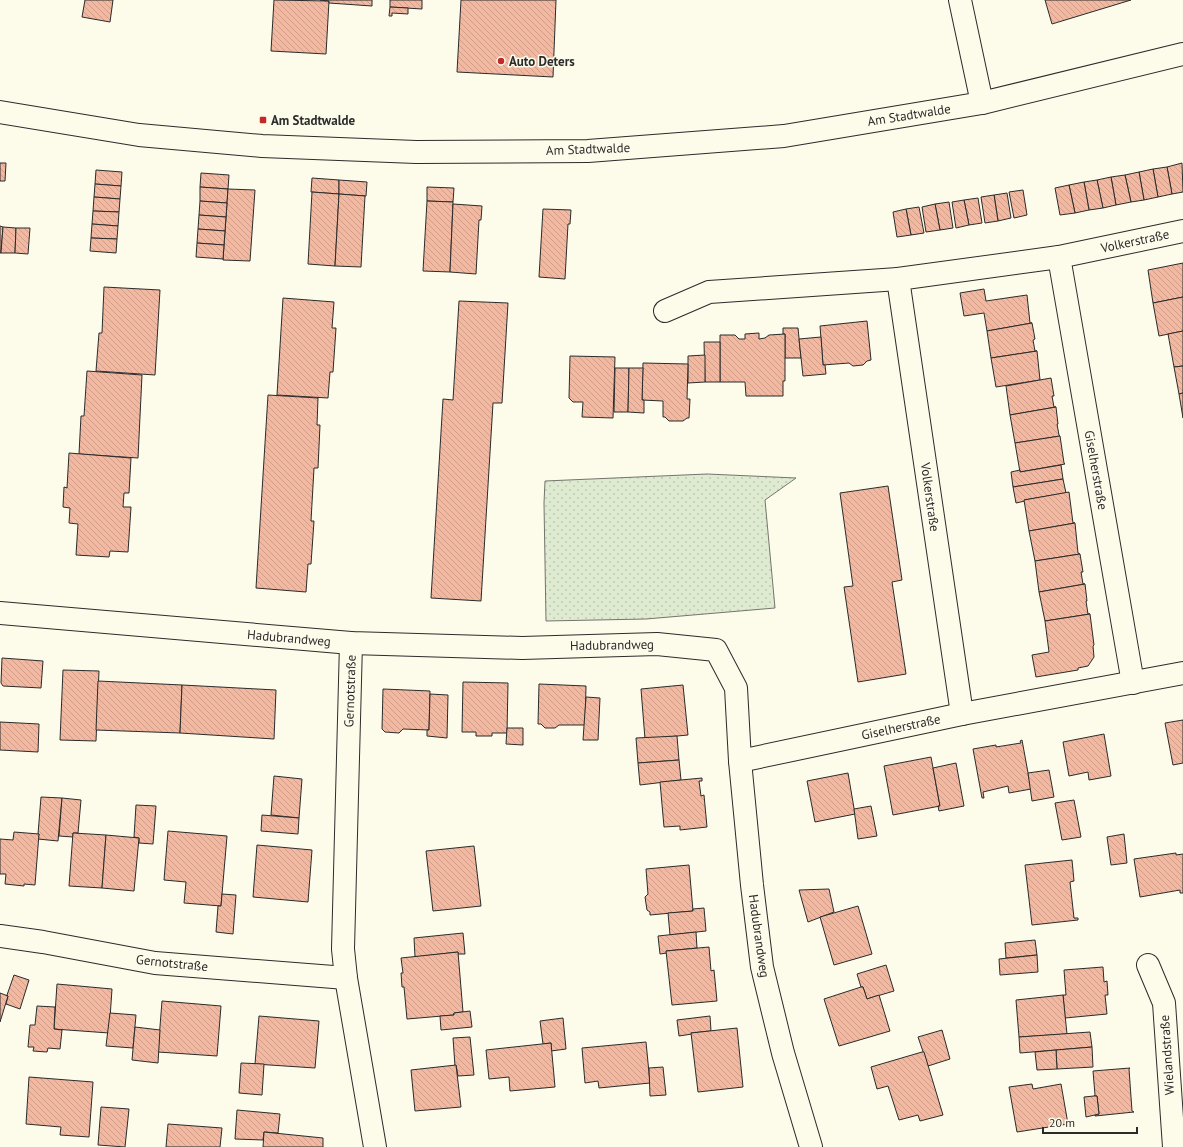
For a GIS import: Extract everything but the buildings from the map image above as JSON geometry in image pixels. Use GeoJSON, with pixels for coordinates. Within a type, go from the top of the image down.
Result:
{"type":"FeatureCollection","features":[{"type":"Feature","properties":{"kind":"street"},"geometry":{"type":"LineString","coordinates":[[960,0],[982,103]]}},
{"type":"Feature","properties":{"kind":"street","name":"Am Stadtwalde"},"geometry":{"type":"LineString","coordinates":[[0,112],[139,135],[262,146],[416,152],[588,151],[784,136],[982,103],[1183,54]]}},
{"type":"Feature","properties":{"kind":"street","name":"Volkerstraße"},"geometry":{"type":"LineString","coordinates":[[665,311],[709,292],[898,279],[1059,257],[1183,231]]}},
{"type":"Feature","properties":{"kind":"street","name":"Giselherstraße"},"geometry":{"type":"LineString","coordinates":[[1059,257],[1133,683]]}},
{"type":"Feature","properties":{"kind":"street","name":"Volkerstraße"},"geometry":{"type":"LineString","coordinates":[[898,279],[962,714]]}},
{"type":"Feature","properties":{"kind":"street","name":"Hadubrandweg"},"geometry":{"type":"LineString","coordinates":[[0,613],[351,643],[522,648],[657,644],[716,650],[736,688],[740,761],[752,885],[762,967],[783,1053],[812,1147]]}},
{"type":"Feature","properties":{"kind":"street","name":"Gernotstraße"},"geometry":{"type":"LineString","coordinates":[[351,643],[343,949],[346,978],[375,1147]]}},
{"type":"Feature","properties":{"kind":"street","name":"Giselherstraße"},"geometry":{"type":"LineString","coordinates":[[740,761],[962,714],[1183,674]]}},
{"type":"Feature","properties":{"kind":"street","name":"Gernotstraße"},"geometry":{"type":"LineString","coordinates":[[0,936],[43,942],[155,963],[346,978]]}},
{"type":"Feature","properties":{"kind":"street","name":"Wielandstraße"},"geometry":{"type":"LineString","coordinates":[[1148,965],[1164,1003],[1174,1147]]}},
{"type":"Feature","properties":{"kind":"green space"},"geometry":{"type":"Polygon","coordinates":[[[707,474],[796,478],[765,500],[775,608],[646,619],[546,621],[545,481],[707,474]]]}},
{"type":"Feature","properties":{"kind":"place","name":"Auto Deters"},"geometry":{"type":"Point","coordinates":[501,61]}},
{"type":"Feature","properties":{"kind":"place","name":"Am Stadtwalde"},"geometry":{"type":"Point","coordinates":[263,120]}}]}
